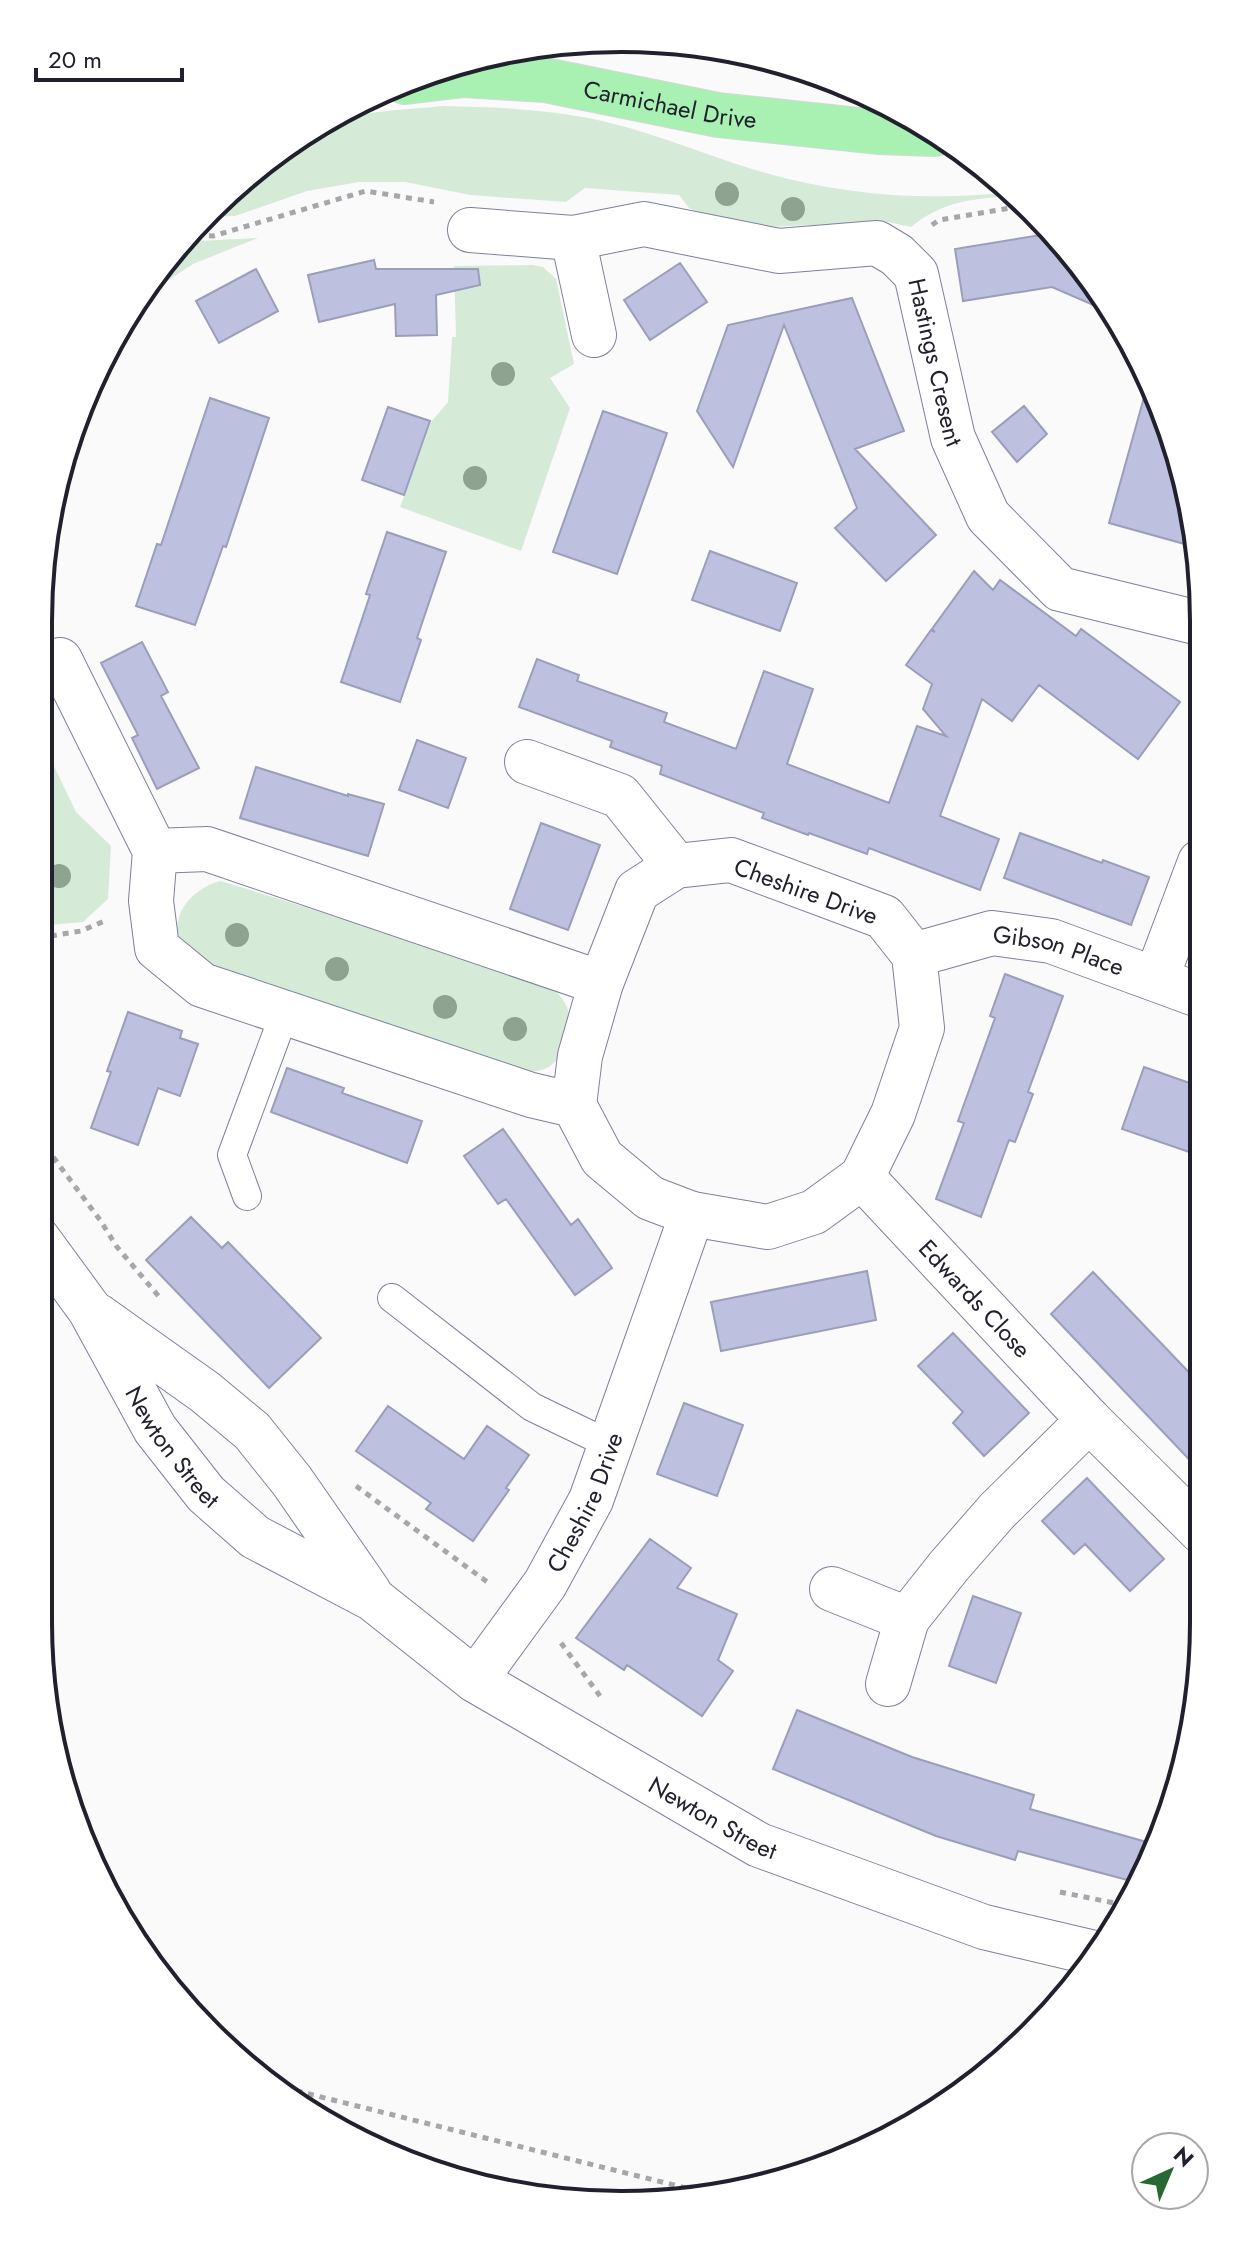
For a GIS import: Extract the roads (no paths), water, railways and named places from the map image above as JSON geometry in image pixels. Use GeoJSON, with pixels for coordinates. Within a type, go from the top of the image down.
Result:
{"type":"FeatureCollection","features":[{"type":"Feature","properties":{"kind":"main road","name":"Carmichael Drive"},"geometry":{"type":"LineString","coordinates":[[459,76],[545,80],[718,115],[914,133]]}},
{"type":"Feature","properties":{"kind":"street","name":"Hastings Cresent"},"geometry":{"type":"LineString","coordinates":[[470,230],[573,238],[644,224],[779,251],[877,243],[897,255],[916,274],[953,438],[988,516],[1060,589],[1190,621]]}},
{"type":"Feature","properties":{"kind":"street"},"geometry":{"type":"LineString","coordinates":[[573,238],[594,335]]}},
{"type":"Feature","properties":{"kind":"street"},"geometry":{"type":"LineString","coordinates":[[60,660],[155,851],[151,901],[157,948],[202,985],[531,1095],[574,1105],[602,1158],[650,1198],[692,1214],[768,1227],[814,1212],[862,1177],[893,1114],[922,1028],[914,955]]}},
{"type":"Feature","properties":{"kind":"street"},"geometry":{"type":"LineString","coordinates":[[527,762],[620,796],[676,866]]}},
{"type":"Feature","properties":{"kind":"street"},"geometry":{"type":"LineString","coordinates":[[155,851],[207,849],[601,983]]}},
{"type":"Feature","properties":{"kind":"street","name":"Cheshire Drive"},"geometry":{"type":"LineString","coordinates":[[574,1105],[580,1056],[601,983],[637,891],[676,866],[731,860],[759,870],[884,917],[914,955]]}},
{"type":"Feature","properties":{"kind":"street"},"geometry":{"type":"LineString","coordinates":[[1156,979],[1190,889]]}},
{"type":"Feature","properties":{"kind":"street","name":"Gibson Place"},"geometry":{"type":"LineString","coordinates":[[914,955],[992,933],[1051,941],[1190,992]]}},
{"type":"Feature","properties":{"kind":"street","name":"Edwards Close"},"geometry":{"type":"LineString","coordinates":[[862,1177],[1089,1420],[1190,1520]]}},
{"type":"Feature","properties":{"kind":"street","name":"Cheshire Drive"},"geometry":{"type":"LineString","coordinates":[[475,1680],[545,1584],[591,1500],[692,1214]]}},
{"type":"Feature","properties":{"kind":"street","name":"Newton Street"},"geometry":{"type":"LineString","coordinates":[[52,1258],[90,1310],[155,1429],[206,1494],[255,1537],[373,1599],[475,1680],[759,1845],[984,1927],[1085,1951]]}},
{"type":"Feature","properties":{"kind":"street","name":"Newton Street"},"geometry":{"type":"LineString","coordinates":[[90,1310],[205,1392],[252,1431],[292,1481],[373,1599]]}},
{"type":"Feature","properties":{"kind":"street"},"geometry":{"type":"LineString","coordinates":[[888,1684],[907,1619],[997,1511],[1089,1420]]}},
{"type":"Feature","properties":{"kind":"street"},"geometry":{"type":"LineString","coordinates":[[832,1589],[907,1619]]}},
{"type":"Feature","properties":{"kind":"lane"},"geometry":{"type":"LineString","coordinates":[[247,1196],[232,1155],[285,1012]]}},
{"type":"Feature","properties":{"kind":"lane"},"geometry":{"type":"LineString","coordinates":[[392,1298],[532,1407],[611,1445]]}}]}
